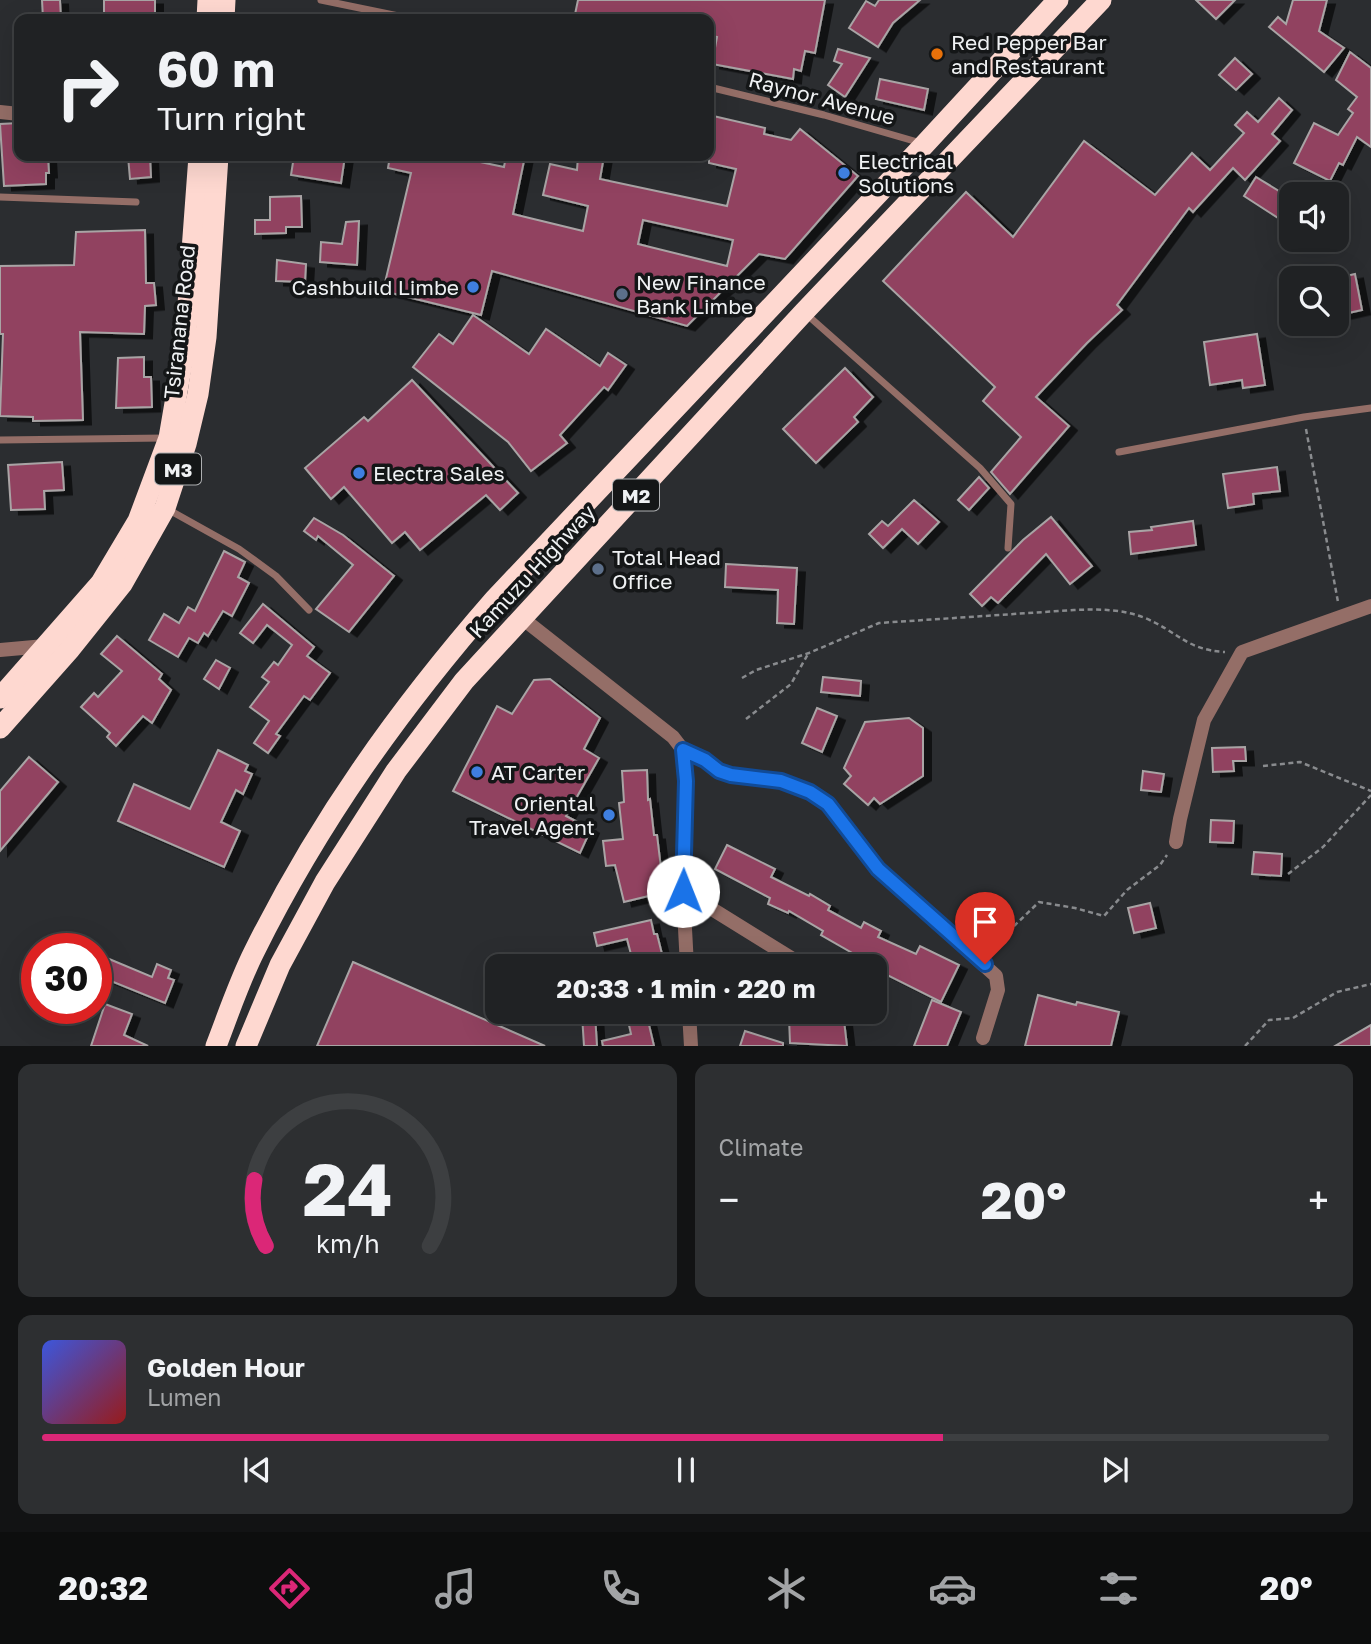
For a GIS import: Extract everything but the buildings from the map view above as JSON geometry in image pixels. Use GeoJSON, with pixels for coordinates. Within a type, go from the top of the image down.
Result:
{"type":"FeatureCollection","features":[{"type":"Feature","properties":{"kind":"highway","name":"Kamuzu Highway"},"geometry":{"type":"LineString","coordinates":[[216,1045],[252,955],[298,868],[371,753],[440,662],[495,598],[1058,0]]}},
{"type":"Feature","properties":{"kind":"highway","name":"Kamuzu Highway"},"geometry":{"type":"LineString","coordinates":[[246,1045],[280,965],[318,894],[396,771],[464,681],[804,312],[1101,0]]}},
{"type":"Feature","properties":{"kind":"highway","name":"Tsiranana Road"},"geometry":{"type":"LineString","coordinates":[[0,698],[101,583],[138,521],[169,438],[185,345],[199,161]]}},
{"type":"Feature","properties":{"kind":"highway","name":"Tsiranana Road"},"geometry":{"type":"LineString","coordinates":[[0,728],[70,649],[122,584],[165,508],[186,444],[201,371],[206,337],[218,161]]}},
{"type":"Feature","properties":{"kind":"street"},"geometry":{"type":"LineString","coordinates":[[1177,842],[1204,720],[1241,652],[1371,606]]}},
{"type":"Feature","properties":{"kind":"street"},"geometry":{"type":"LineString","coordinates":[[522,618],[673,737],[683,750],[705,760],[719,771],[781,781],[810,792],[828,804],[878,869],[996,976],[998,990],[983,1038]]}},
{"type":"Feature","properties":{"kind":"street"},"geometry":{"type":"LineString","coordinates":[[0,650],[45,646]]}},
{"type":"Feature","properties":{"kind":"street"},"geometry":{"type":"LineString","coordinates":[[683,750],[686,781],[683,891],[686,954]]}},
{"type":"Feature","properties":{"kind":"street"},"geometry":{"type":"LineString","coordinates":[[683,891],[785,954]]}},
{"type":"Feature","properties":{"kind":"street"},"geometry":{"type":"LineString","coordinates":[[690,1024],[691,1045]]}},
{"type":"Feature","properties":{"kind":"lane"},"geometry":{"type":"LineString","coordinates":[[321,0],[390,14]]}},
{"type":"Feature","properties":{"kind":"lane","name":"Raynor Avenue"},"geometry":{"type":"LineString","coordinates":[[714,88],[925,144]]}},
{"type":"Feature","properties":{"kind":"lane"},"geometry":{"type":"LineString","coordinates":[[0,197],[136,202]]}},
{"type":"Feature","properties":{"kind":"lane"},"geometry":{"type":"LineString","coordinates":[[804,312],[980,468],[1011,505],[1008,548]]}},
{"type":"Feature","properties":{"kind":"lane"},"geometry":{"type":"LineString","coordinates":[[1118,453],[1304,417],[1371,408]]}},
{"type":"Feature","properties":{"kind":"lane"},"geometry":{"type":"LineString","coordinates":[[0,440],[169,438]]}},
{"type":"Feature","properties":{"kind":"lane"},"geometry":{"type":"LineString","coordinates":[[165,508],[239,549],[276,576],[309,610]]}},
{"type":"Feature","properties":{"kind":"path"},"geometry":{"type":"LineString","coordinates":[[1304,417],[1340,615]]}},
{"type":"Feature","properties":{"kind":"path"},"geometry":{"type":"LineString","coordinates":[[742,678],[756,670],[808,653],[878,623],[1105,609],[1145,618],[1195,648],[1241,652]]}},
{"type":"Feature","properties":{"kind":"path"},"geometry":{"type":"LineString","coordinates":[[746,719],[791,684],[808,653]]}},
{"type":"Feature","properties":{"kind":"path"},"geometry":{"type":"LineString","coordinates":[[1263,766],[1300,762],[1371,793],[1323,847],[1289,874]]}},
{"type":"Feature","properties":{"kind":"path"},"geometry":{"type":"LineString","coordinates":[[985,964],[1014,926],[1039,902],[1104,916],[1127,890],[1160,865],[1177,842]]}},
{"type":"Feature","properties":{"kind":"path"},"geometry":{"type":"LineString","coordinates":[[1245,1045],[1269,1020],[1293,1018],[1337,992],[1371,984]]}},
{"type":"Feature","properties":{"kind":"place","name":"Red Pepper Bar and Restaurant"},"geometry":{"type":"Point","coordinates":[937,54]}},
{"type":"Feature","properties":{"kind":"place","name":"Electrical Solutions"},"geometry":{"type":"Point","coordinates":[844,173]}},
{"type":"Feature","properties":{"kind":"place","name":"Cashbuild Limbe"},"geometry":{"type":"Point","coordinates":[473,287]}},
{"type":"Feature","properties":{"kind":"place","name":"New Finance Bank Limbe"},"geometry":{"type":"Point","coordinates":[622,294]}},
{"type":"Feature","properties":{"kind":"place","name":"Electra Sales"},"geometry":{"type":"Point","coordinates":[359,473]}},
{"type":"Feature","properties":{"kind":"place","name":"Total Head Office"},"geometry":{"type":"Point","coordinates":[598,569]}},
{"type":"Feature","properties":{"kind":"place","name":"AT Carter"},"geometry":{"type":"Point","coordinates":[477,772]}},
{"type":"Feature","properties":{"kind":"place","name":"Oriental Travel Agent"},"geometry":{"type":"Point","coordinates":[609,815]}},
{"type":"Feature","properties":{"kind":"route"},"geometry":{"type":"LineString","coordinates":[[683,891],[686,781],[683,750],[705,760],[719,771],[781,781],[810,792],[828,804],[878,869],[985,964]]}}]}
